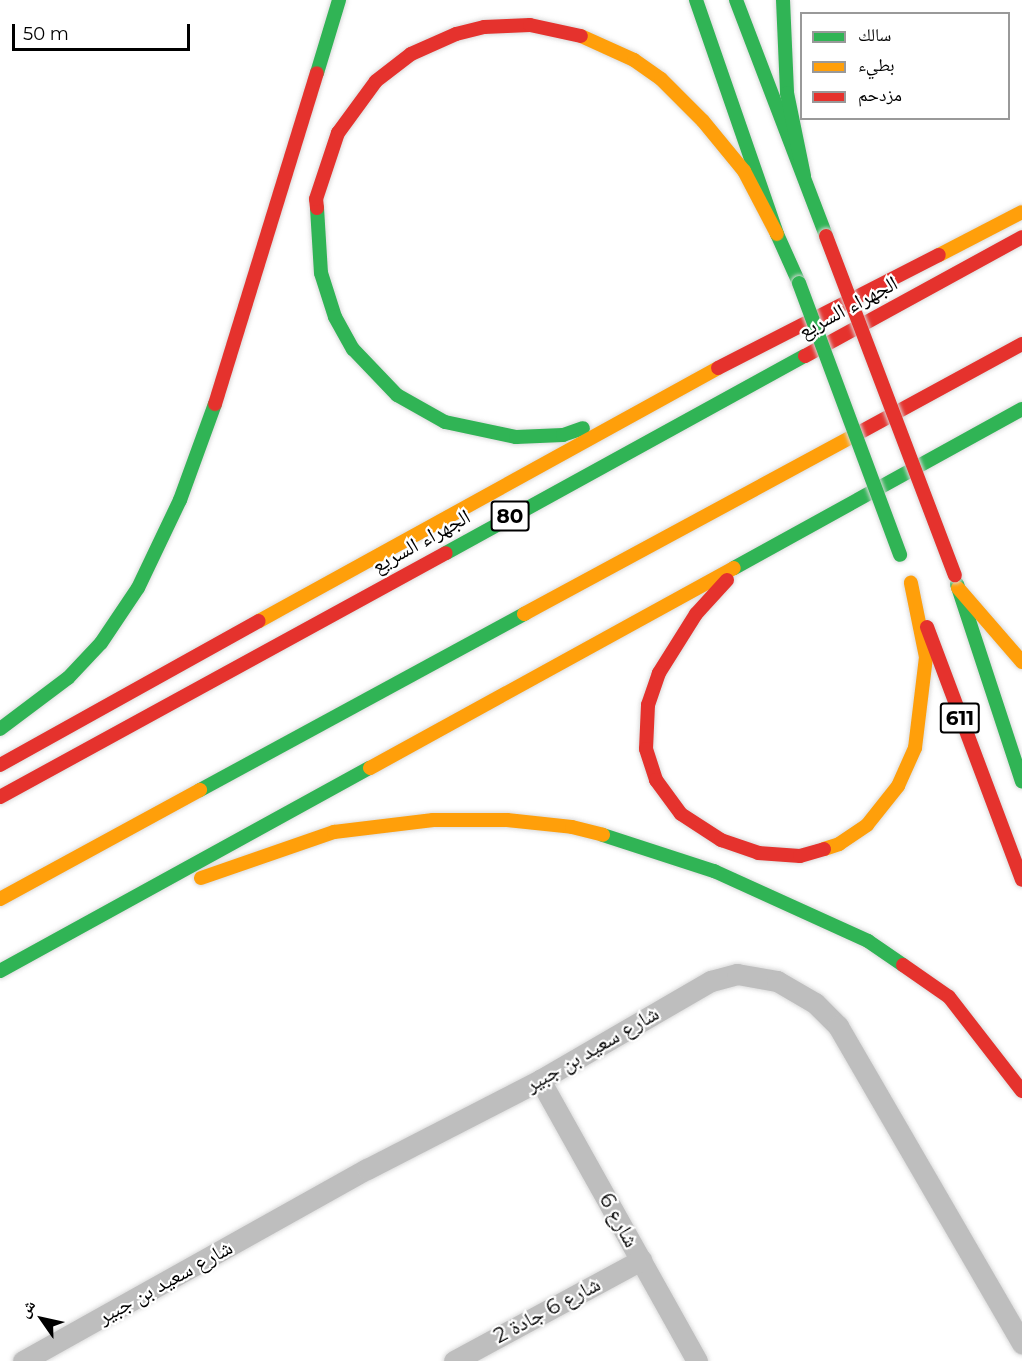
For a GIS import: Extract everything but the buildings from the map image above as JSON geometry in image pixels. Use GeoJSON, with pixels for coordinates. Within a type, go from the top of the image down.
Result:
{"type":"FeatureCollection","features":[{"type":"Feature","properties":{"kind":"main road"},"geometry":{"type":"LineString","coordinates":[[0,729],[68,678],[101,643],[138,588],[180,500],[204,440],[339,0]]}},
{"type":"Feature","properties":{"kind":"main road"},"geometry":{"type":"LineString","coordinates":[[696,0],[777,234]]}},
{"type":"Feature","properties":{"kind":"main road"},"geometry":{"type":"LineString","coordinates":[[736,0],[956,581],[1022,662]]}},
{"type":"Feature","properties":{"kind":"main road"},"geometry":{"type":"LineString","coordinates":[[783,0],[787,93],[804,176]]}},
{"type":"Feature","properties":{"kind":"main road"},"geometry":{"type":"LineString","coordinates":[[657,399],[563,435],[516,437],[445,422],[421,412],[377,376],[335,317],[321,273],[315,234],[316,199],[329,153],[361,98],[411,54],[456,34],[484,27],[530,25],[579,35],[634,60],[661,79],[703,121],[744,171],[777,234]]}},
{"type":"Feature","properties":{"kind":"main road"},"geometry":{"type":"LineString","coordinates":[[976,236],[1022,205]]}},
{"type":"Feature","properties":{"kind":"main road"},"geometry":{"type":"LineString","coordinates":[[0,765],[657,399],[1022,212]]}},
{"type":"Feature","properties":{"kind":"main road","name":"611"},"geometry":{"type":"LineString","coordinates":[[777,234],[799,283],[1022,880]]}},
{"type":"Feature","properties":{"kind":"main road","name":"الجهراء السريع"},"geometry":{"type":"LineString","coordinates":[[0,797],[1022,237]]}},
{"type":"Feature","properties":{"kind":"main road"},"geometry":{"type":"LineString","coordinates":[[0,899],[1022,344]]}},
{"type":"Feature","properties":{"kind":"main road"},"geometry":{"type":"LineString","coordinates":[[0,971],[1022,409]]}},
{"type":"Feature","properties":{"kind":"main road"},"geometry":{"type":"LineString","coordinates":[[751,557],[713,593],[674,644],[648,705],[646,749],[656,780],[681,814],[720,840],[758,853],[800,856],[839,844],[867,825],[898,786],[915,748],[926,690],[926,657],[911,583]]}},
{"type":"Feature","properties":{"kind":"main road","name":"611"},"geometry":{"type":"LineString","coordinates":[[956,581],[1022,782]]}},
{"type":"Feature","properties":{"kind":"main road"},"geometry":{"type":"LineString","coordinates":[[48,944],[219,870],[334,832],[433,820],[507,820],[572,827],[638,844],[714,871],[867,941],[949,997],[1022,1091]]}},
{"type":"Feature","properties":{"kind":"street","name":"شارع سعيد بن جبير"},"geometry":{"type":"LineString","coordinates":[[23,1361],[368,1169],[540,1080],[711,981],[737,974],[777,981],[815,1003],[838,1026],[1022,1343]]}},
{"type":"Feature","properties":{"kind":"street","name":"شارع 6"},"geometry":{"type":"LineString","coordinates":[[540,1080],[698,1361]]}},
{"type":"Feature","properties":{"kind":"street","name":"شارع 6 جادة 2"},"geometry":{"type":"LineString","coordinates":[[454,1361],[641,1260]]}},
{"type":"Feature","properties":{"kind":"traffic: fast"},"geometry":{"type":"LineString","coordinates":[[317,73],[339,0]]}},
{"type":"Feature","properties":{"kind":"traffic: fast"},"geometry":{"type":"LineString","coordinates":[[696,0],[777,234],[799,283]]}},
{"type":"Feature","properties":{"kind":"traffic: fast"},"geometry":{"type":"LineString","coordinates":[[736,0],[826,236]]}},
{"type":"Feature","properties":{"kind":"traffic: fast"},"geometry":{"type":"LineString","coordinates":[[783,0],[787,93],[804,176]]}},
{"type":"Feature","properties":{"kind":"traffic: fast"},"geometry":{"type":"LineString","coordinates":[[317,208],[321,273],[335,317],[353,349],[397,395],[445,422],[516,437],[563,435],[583,428]]}},
{"type":"Feature","properties":{"kind":"traffic: fast"},"geometry":{"type":"LineString","coordinates":[[799,283],[900,555]]}},
{"type":"Feature","properties":{"kind":"traffic: fast"},"geometry":{"type":"LineString","coordinates":[[446,553],[805,356]]}},
{"type":"Feature","properties":{"kind":"traffic: fast"},"geometry":{"type":"LineString","coordinates":[[0,729],[68,678],[101,643],[138,588],[180,500],[215,404]]}},
{"type":"Feature","properties":{"kind":"traffic: fast"},"geometry":{"type":"LineString","coordinates":[[734,568],[1022,409]]}},
{"type":"Feature","properties":{"kind":"traffic: fast"},"geometry":{"type":"LineString","coordinates":[[957,584],[1022,782]]}},
{"type":"Feature","properties":{"kind":"traffic: fast"},"geometry":{"type":"LineString","coordinates":[[200,790],[524,614]]}},
{"type":"Feature","properties":{"kind":"traffic: fast"},"geometry":{"type":"LineString","coordinates":[[0,971],[370,768]]}},
{"type":"Feature","properties":{"kind":"traffic: fast"},"geometry":{"type":"LineString","coordinates":[[603,835],[714,871],[868,941],[903,965]]}},
{"type":"Feature","properties":{"kind":"traffic: slow"},"geometry":{"type":"LineString","coordinates":[[581,36],[634,60],[661,79],[703,121],[744,171],[777,234]]}},
{"type":"Feature","properties":{"kind":"traffic: slow"},"geometry":{"type":"LineString","coordinates":[[939,255],[1022,212]]}},
{"type":"Feature","properties":{"kind":"traffic: slow"},"geometry":{"type":"LineString","coordinates":[[259,621],[718,368]]}},
{"type":"Feature","properties":{"kind":"traffic: slow"},"geometry":{"type":"LineString","coordinates":[[524,614],[855,435]]}},
{"type":"Feature","properties":{"kind":"traffic: slow"},"geometry":{"type":"LineString","coordinates":[[370,768],[734,568]]}},
{"type":"Feature","properties":{"kind":"traffic: slow"},"geometry":{"type":"LineString","coordinates":[[824,849],[839,844],[867,825],[898,786],[915,748],[926,657],[911,583]]}},
{"type":"Feature","properties":{"kind":"traffic: slow"},"geometry":{"type":"LineString","coordinates":[[958,588],[1022,662]]}},
{"type":"Feature","properties":{"kind":"traffic: slow"},"geometry":{"type":"LineString","coordinates":[[0,899],[200,790]]}},
{"type":"Feature","properties":{"kind":"traffic: slow"},"geometry":{"type":"LineString","coordinates":[[201,878],[334,832],[433,820],[507,820],[572,827],[603,835]]}},
{"type":"Feature","properties":{"kind":"traffic: jam"},"geometry":{"type":"LineString","coordinates":[[317,208],[316,199],[338,133],[376,81],[411,54],[456,34],[484,27],[530,25],[581,36]]}},
{"type":"Feature","properties":{"kind":"traffic: jam"},"geometry":{"type":"LineString","coordinates":[[215,404],[317,73]]}},
{"type":"Feature","properties":{"kind":"traffic: jam"},"geometry":{"type":"LineString","coordinates":[[826,236],[955,575]]}},
{"type":"Feature","properties":{"kind":"traffic: jam"},"geometry":{"type":"LineString","coordinates":[[805,356],[1022,237]]}},
{"type":"Feature","properties":{"kind":"traffic: jam"},"geometry":{"type":"LineString","coordinates":[[718,368],[939,255]]}},
{"type":"Feature","properties":{"kind":"traffic: jam"},"geometry":{"type":"LineString","coordinates":[[855,435],[1022,344]]}},
{"type":"Feature","properties":{"kind":"traffic: jam"},"geometry":{"type":"LineString","coordinates":[[0,797],[446,553]]}},
{"type":"Feature","properties":{"kind":"traffic: jam"},"geometry":{"type":"LineString","coordinates":[[727,580],[696,614],[659,673],[648,705],[646,749],[656,780],[681,814],[721,840],[758,853],[800,856],[824,849]]}},
{"type":"Feature","properties":{"kind":"traffic: jam"},"geometry":{"type":"LineString","coordinates":[[0,765],[259,621]]}},
{"type":"Feature","properties":{"kind":"traffic: jam"},"geometry":{"type":"LineString","coordinates":[[927,627],[1022,880]]}},
{"type":"Feature","properties":{"kind":"traffic: jam"},"geometry":{"type":"LineString","coordinates":[[903,965],[949,997],[1022,1091]]}}]}
